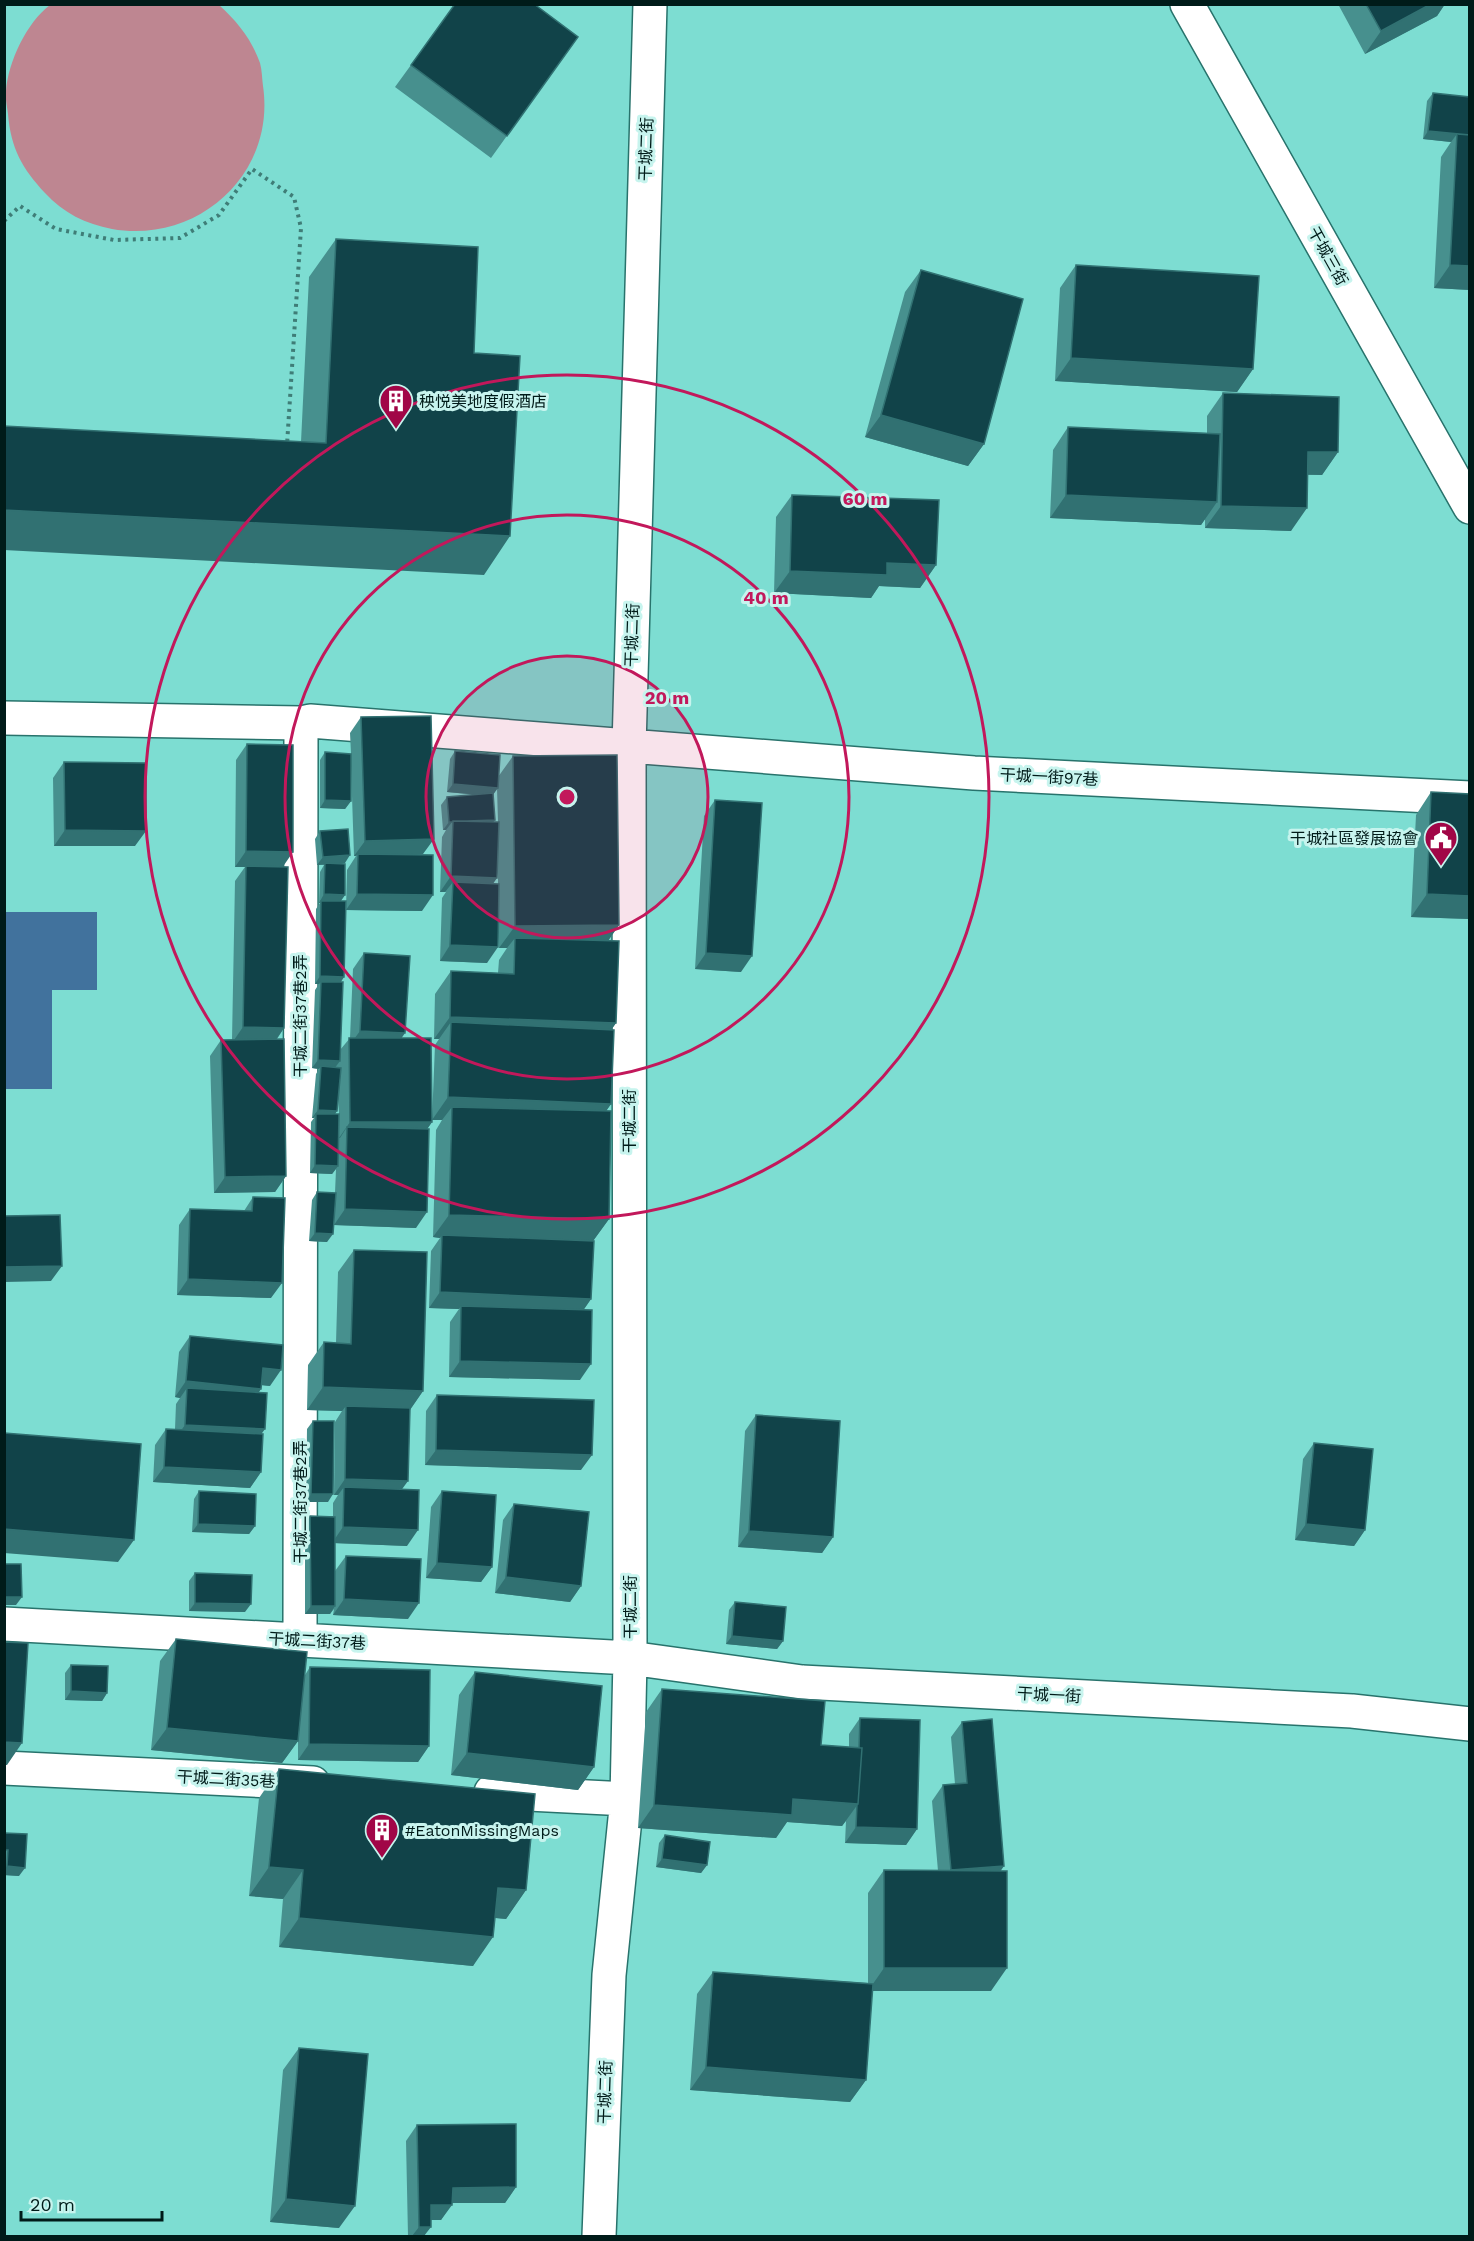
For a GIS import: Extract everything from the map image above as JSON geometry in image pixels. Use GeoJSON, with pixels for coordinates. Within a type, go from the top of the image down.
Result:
{"type":"FeatureCollection","features":[{"type":"Feature","properties":{"kind":"street","name":"干城二街"},"geometry":{"type":"LineString","coordinates":[[599,2236],[609,1975],[627,1799],[630,1658],[629,747],[650,4]]}},
{"type":"Feature","properties":{"kind":"street","name":"干城三街"},"geometry":{"type":"LineString","coordinates":[[1187,4],[1470,507]]}},
{"type":"Feature","properties":{"kind":"street"},"geometry":{"type":"LineString","coordinates":[[4,718],[301,723],[310,721],[629,747]]}},
{"type":"Feature","properties":{"kind":"street","name":"干城二街37巷2弄"},"geometry":{"type":"LineString","coordinates":[[300,1640],[301,723]]}},
{"type":"Feature","properties":{"kind":"street","name":"干城一街97巷"},"geometry":{"type":"LineString","coordinates":[[629,747],[974,773],[1470,798]]}},
{"type":"Feature","properties":{"kind":"street","name":"干城二街37巷"},"geometry":{"type":"LineString","coordinates":[[4,1624],[630,1658]]}},
{"type":"Feature","properties":{"kind":"street","name":"干城一街"},"geometry":{"type":"LineString","coordinates":[[630,1658],[802,1682],[1352,1711],[1470,1724]]}},
{"type":"Feature","properties":{"kind":"street","name":"干城二街35巷"},"geometry":{"type":"LineString","coordinates":[[4,1768],[340,1785]]}},
{"type":"Feature","properties":{"kind":"street"},"geometry":{"type":"LineString","coordinates":[[459,1791],[627,1799]]}},
{"type":"Feature","properties":{"kind":"path"},"geometry":{"type":"LineString","coordinates":[[4,221],[20,206],[56,229],[114,240],[180,238],[219,215],[252,169],[294,197],[301,228],[287,452]]}},
{"type":"Feature","properties":{"kind":"shaded area"},"geometry":{"type":"Polygon","coordinates":[[[50,5],[219,5],[232,18],[248,39],[260,63],[264,118],[257,148],[244,174],[225,196],[201,214],[174,225],[144,231],[112,229],[84,221],[67,212],[45,193],[24,166],[15,148],[6,94],[10,68],[20,44],[26,32],[50,5]]]}},
{"type":"Feature","properties":{"kind":"water"},"geometry":{"type":"Polygon","coordinates":[[[5,912],[97,912],[97,990],[52,990],[52,1089],[5,1089],[5,912]]]}},
{"type":"Feature","properties":{"kind":"building"},"geometry":{"type":"Polygon","coordinates":[[[455,4],[534,4],[578,37],[507,136],[411,65],[455,4]]]}},
{"type":"Feature","properties":{"kind":"building"},"geometry":{"type":"Polygon","coordinates":[[[1366,4],[1431,4],[1381,31],[1366,4]]]}},
{"type":"Feature","properties":{"kind":"building"},"geometry":{"type":"Polygon","coordinates":[[[1433,93],[1470,97],[1470,135],[1428,131],[1433,93]]]}},
{"type":"Feature","properties":{"kind":"building"},"geometry":{"type":"Polygon","coordinates":[[[1457,134],[1470,135],[1470,266],[1450,265],[1457,134]]]}},
{"type":"Feature","properties":{"kind":"building","name":"秧悦美地度假酒店"},"geometry":{"type":"Polygon","coordinates":[[[336,239],[478,247],[474,353],[520,356],[510,536],[4,510],[4,426],[326,443],[336,239]]]}},
{"type":"Feature","properties":{"kind":"building"},"geometry":{"type":"Polygon","coordinates":[[[1076,265],[1259,276],[1253,369],[1071,358],[1076,265]]]}},
{"type":"Feature","properties":{"kind":"building"},"geometry":{"type":"Polygon","coordinates":[[[921,270],[1023,299],[984,444],[881,415],[921,270]]]}},
{"type":"Feature","properties":{"kind":"building"},"geometry":{"type":"Polygon","coordinates":[[[1223,393],[1339,397],[1338,452],[1308,452],[1307,508],[1221,506],[1223,393]]]}},
{"type":"Feature","properties":{"kind":"building"},"geometry":{"type":"Polygon","coordinates":[[[1068,427],[1220,434],[1217,502],[1066,495],[1068,427]]]}},
{"type":"Feature","properties":{"kind":"building"},"geometry":{"type":"Polygon","coordinates":[[[792,495],[939,500],[936,565],[887,563],[887,575],[790,571],[792,495]]]}},
{"type":"Feature","properties":{"kind":"building"},"geometry":{"type":"Polygon","coordinates":[[[431,716],[434,839],[365,841],[361,717],[431,716]]]}},
{"type":"Feature","properties":{"kind":"building"},"geometry":{"type":"Polygon","coordinates":[[[247,744],[293,745],[293,852],[246,851],[247,744]]]}},
{"type":"Feature","properties":{"kind":"building"},"geometry":{"type":"Polygon","coordinates":[[[455,751],[500,755],[498,788],[453,784],[455,751]]]}},
{"type":"Feature","properties":{"kind":"building"},"geometry":{"type":"Polygon","coordinates":[[[325,752],[351,754],[351,801],[325,800],[325,752]]]}},
{"type":"Feature","properties":{"kind":"building"},"geometry":{"type":"Polygon","coordinates":[[[617,755],[619,925],[515,926],[513,756],[617,755]]]}},
{"type":"Feature","properties":{"kind":"building"},"geometry":{"type":"Polygon","coordinates":[[[64,762],[146,763],[146,831],[65,830],[64,762]]]}},
{"type":"Feature","properties":{"kind":"building"},"geometry":{"type":"Polygon","coordinates":[[[1431,792],[1470,794],[1470,896],[1427,894],[1431,792]]]}},
{"type":"Feature","properties":{"kind":"building"},"geometry":{"type":"Polygon","coordinates":[[[493,793],[495,820],[449,822],[447,797],[493,793]]]}},
{"type":"Feature","properties":{"kind":"building"},"geometry":{"type":"Polygon","coordinates":[[[715,800],[762,803],[752,956],[706,953],[715,800]]]}},
{"type":"Feature","properties":{"kind":"building"},"geometry":{"type":"Polygon","coordinates":[[[453,821],[499,822],[497,878],[451,876],[453,821]]]}},
{"type":"Feature","properties":{"kind":"building"},"geometry":{"type":"Polygon","coordinates":[[[348,829],[350,855],[323,857],[320,831],[348,829]]]}},
{"type":"Feature","properties":{"kind":"building"},"geometry":{"type":"Polygon","coordinates":[[[358,854],[433,855],[433,895],[357,894],[358,854]]]}},
{"type":"Feature","properties":{"kind":"building"},"geometry":{"type":"Polygon","coordinates":[[[325,863],[345,864],[345,895],[324,894],[325,863]]]}},
{"type":"Feature","properties":{"kind":"building"},"geometry":{"type":"Polygon","coordinates":[[[246,866],[288,867],[284,1028],[243,1027],[246,866]]]}},
{"type":"Feature","properties":{"kind":"building"},"geometry":{"type":"Polygon","coordinates":[[[453,882],[499,884],[498,947],[450,945],[453,882]]]}},
{"type":"Feature","properties":{"kind":"building"},"geometry":{"type":"Polygon","coordinates":[[[321,901],[346,901],[344,977],[320,976],[321,901]]]}},
{"type":"Feature","properties":{"kind":"building"},"geometry":{"type":"Polygon","coordinates":[[[515,938],[619,941],[616,1023],[450,1017],[451,971],[514,974],[515,938]]]}},
{"type":"Feature","properties":{"kind":"building"},"geometry":{"type":"Polygon","coordinates":[[[364,953],[410,956],[405,1033],[360,1031],[364,953]]]}},
{"type":"Feature","properties":{"kind":"building"},"geometry":{"type":"Polygon","coordinates":[[[321,982],[343,982],[340,1061],[318,1060],[321,982]]]}},
{"type":"Feature","properties":{"kind":"building"},"geometry":{"type":"Polygon","coordinates":[[[451,1022],[614,1030],[611,1104],[448,1097],[451,1022]]]}},
{"type":"Feature","properties":{"kind":"building"},"geometry":{"type":"Polygon","coordinates":[[[349,1038],[431,1038],[432,1122],[350,1122],[349,1038]]]}},
{"type":"Feature","properties":{"kind":"building"},"geometry":{"type":"Polygon","coordinates":[[[284,1039],[286,1176],[225,1177],[221,1040],[284,1039]]]}},
{"type":"Feature","properties":{"kind":"building"},"geometry":{"type":"Polygon","coordinates":[[[321,1066],[341,1068],[337,1111],[318,1110],[321,1066]]]}},
{"type":"Feature","properties":{"kind":"building"},"geometry":{"type":"Polygon","coordinates":[[[452,1107],[611,1111],[609,1219],[449,1215],[452,1107]]]}},
{"type":"Feature","properties":{"kind":"building"},"geometry":{"type":"Polygon","coordinates":[[[316,1114],[339,1114],[338,1166],[315,1165],[316,1114]]]}},
{"type":"Feature","properties":{"kind":"building"},"geometry":{"type":"Polygon","coordinates":[[[347,1127],[429,1129],[427,1212],[345,1209],[347,1127]]]}},
{"type":"Feature","properties":{"kind":"building"},"geometry":{"type":"Polygon","coordinates":[[[317,1192],[336,1193],[333,1234],[315,1233],[317,1192]]]}},
{"type":"Feature","properties":{"kind":"building"},"geometry":{"type":"Polygon","coordinates":[[[253,1197],[285,1198],[282,1283],[188,1279],[190,1209],[252,1211],[253,1197]]]}},
{"type":"Feature","properties":{"kind":"building"},"geometry":{"type":"Polygon","coordinates":[[[60,1215],[62,1266],[4,1267],[4,1216],[60,1215]]]}},
{"type":"Feature","properties":{"kind":"building"},"geometry":{"type":"Polygon","coordinates":[[[442,1235],[594,1241],[591,1299],[440,1292],[442,1235]]]}},
{"type":"Feature","properties":{"kind":"building"},"geometry":{"type":"Polygon","coordinates":[[[354,1250],[427,1252],[423,1391],[323,1387],[324,1342],[351,1344],[354,1250]]]}},
{"type":"Feature","properties":{"kind":"building"},"geometry":{"type":"Polygon","coordinates":[[[461,1306],[592,1310],[591,1364],[460,1361],[461,1306]]]}},
{"type":"Feature","properties":{"kind":"building"},"geometry":{"type":"Polygon","coordinates":[[[190,1336],[283,1345],[281,1370],[263,1368],[261,1389],[186,1381],[190,1336]]]}},
{"type":"Feature","properties":{"kind":"building"},"geometry":{"type":"Polygon","coordinates":[[[187,1388],[267,1393],[265,1429],[185,1425],[187,1388]]]}},
{"type":"Feature","properties":{"kind":"building"},"geometry":{"type":"Polygon","coordinates":[[[437,1395],[594,1400],[592,1455],[436,1450],[437,1395]]]}},
{"type":"Feature","properties":{"kind":"building"},"geometry":{"type":"Polygon","coordinates":[[[346,1406],[410,1408],[408,1481],[345,1479],[346,1406]]]}},
{"type":"Feature","properties":{"kind":"building"},"geometry":{"type":"Polygon","coordinates":[[[756,1415],[840,1421],[833,1537],[749,1531],[756,1415]]]}},
{"type":"Feature","properties":{"kind":"building"},"geometry":{"type":"Polygon","coordinates":[[[313,1421],[334,1421],[333,1494],[311,1494],[313,1421]]]}},
{"type":"Feature","properties":{"kind":"building"},"geometry":{"type":"Polygon","coordinates":[[[166,1429],[263,1434],[261,1472],[164,1467],[166,1429]]]}},
{"type":"Feature","properties":{"kind":"building"},"geometry":{"type":"Polygon","coordinates":[[[4,1433],[141,1444],[134,1540],[4,1529],[4,1433]]]}},
{"type":"Feature","properties":{"kind":"building"},"geometry":{"type":"Polygon","coordinates":[[[1314,1443],[1373,1449],[1365,1530],[1306,1524],[1314,1443]]]}},
{"type":"Feature","properties":{"kind":"building"},"geometry":{"type":"Polygon","coordinates":[[[344,1487],[419,1490],[418,1530],[343,1527],[344,1487]]]}},
{"type":"Feature","properties":{"kind":"building"},"geometry":{"type":"Polygon","coordinates":[[[199,1491],[256,1494],[255,1526],[198,1524],[199,1491]]]}},
{"type":"Feature","properties":{"kind":"building"},"geometry":{"type":"Polygon","coordinates":[[[442,1491],[496,1495],[492,1567],[437,1563],[442,1491]]]}},
{"type":"Feature","properties":{"kind":"building"},"geometry":{"type":"Polygon","coordinates":[[[514,1504],[589,1512],[581,1586],[506,1577],[514,1504]]]}},
{"type":"Feature","properties":{"kind":"building"},"geometry":{"type":"Polygon","coordinates":[[[310,1516],[335,1517],[335,1606],[311,1606],[310,1516]]]}},
{"type":"Feature","properties":{"kind":"building"},"geometry":{"type":"Polygon","coordinates":[[[346,1556],[421,1559],[419,1603],[344,1599],[346,1556]]]}},
{"type":"Feature","properties":{"kind":"building"},"geometry":{"type":"Polygon","coordinates":[[[4,1564],[21,1564],[22,1597],[4,1597],[4,1564]]]}},
{"type":"Feature","properties":{"kind":"building"},"geometry":{"type":"Polygon","coordinates":[[[195,1573],[252,1575],[251,1604],[195,1603],[195,1573]]]}},
{"type":"Feature","properties":{"kind":"building"},"geometry":{"type":"Polygon","coordinates":[[[735,1602],[786,1607],[783,1641],[732,1636],[735,1602]]]}},
{"type":"Feature","properties":{"kind":"building"},"geometry":{"type":"Polygon","coordinates":[[[176,1639],[307,1652],[298,1741],[167,1728],[176,1639]]]}},
{"type":"Feature","properties":{"kind":"building"},"geometry":{"type":"Polygon","coordinates":[[[4,1642],[28,1643],[22,1743],[4,1742],[4,1642]]]}},
{"type":"Feature","properties":{"kind":"building"},"geometry":{"type":"Polygon","coordinates":[[[71,1665],[108,1666],[107,1693],[71,1691],[71,1665]]]}},
{"type":"Feature","properties":{"kind":"building"},"geometry":{"type":"Polygon","coordinates":[[[310,1667],[430,1670],[429,1746],[309,1744],[310,1667]]]}},
{"type":"Feature","properties":{"kind":"building"},"geometry":{"type":"Polygon","coordinates":[[[475,1672],[602,1686],[594,1767],[467,1753],[475,1672]]]}},
{"type":"Feature","properties":{"kind":"building"},"geometry":{"type":"Polygon","coordinates":[[[662,1689],[825,1701],[821,1745],[862,1748],[858,1804],[793,1799],[792,1815],[654,1805],[662,1689]]]}},
{"type":"Feature","properties":{"kind":"building"},"geometry":{"type":"Polygon","coordinates":[[[860,1718],[920,1720],[917,1829],[856,1827],[862,1748],[859,1748],[860,1718]]]}},
{"type":"Feature","properties":{"kind":"building"},"geometry":{"type":"Polygon","coordinates":[[[992,1719],[1004,1866],[951,1870],[943,1785],[967,1783],[962,1722],[992,1719]]]}},
{"type":"Feature","properties":{"kind":"building","name":"#EatonMissingMaps"},"geometry":{"type":"Polygon","coordinates":[[[279,1769],[535,1794],[526,1890],[498,1888],[493,1937],[299,1918],[303,1870],[269,1867],[279,1769]]]}},
{"type":"Feature","properties":{"kind":"building"},"geometry":{"type":"Polygon","coordinates":[[[4,1833],[27,1834],[25,1868],[7,1866],[8,1850],[4,1850],[4,1833]]]}},
{"type":"Feature","properties":{"kind":"building"},"geometry":{"type":"Polygon","coordinates":[[[665,1835],[710,1842],[707,1865],[662,1859],[665,1835]]]}},
{"type":"Feature","properties":{"kind":"building"},"geometry":{"type":"Polygon","coordinates":[[[884,1870],[1007,1871],[1007,1968],[884,1968],[884,1870]]]}},
{"type":"Feature","properties":{"kind":"building"},"geometry":{"type":"Polygon","coordinates":[[[713,1972],[873,1984],[866,2080],[706,2067],[713,1972]]]}},
{"type":"Feature","properties":{"kind":"building"},"geometry":{"type":"Polygon","coordinates":[[[299,2048],[368,2054],[355,2206],[286,2199],[299,2048]]]}},
{"type":"Feature","properties":{"kind":"building"},"geometry":{"type":"Polygon","coordinates":[[[516,2124],[516,2187],[453,2188],[452,2205],[431,2205],[431,2227],[419,2227],[417,2125],[516,2124]]]}},
{"type":"Feature","properties":{"kind":"place","name":"秧悦美地度假酒店"},"geometry":{"type":"Point","coordinates":[396,430]}},
{"type":"Feature","properties":{"kind":"place","name":"干城社區發展協會"},"geometry":{"type":"Point","coordinates":[1441,867]}},
{"type":"Feature","properties":{"kind":"place","name":"#EatonMissingMaps"},"geometry":{"type":"Point","coordinates":[382,1859]}}]}
